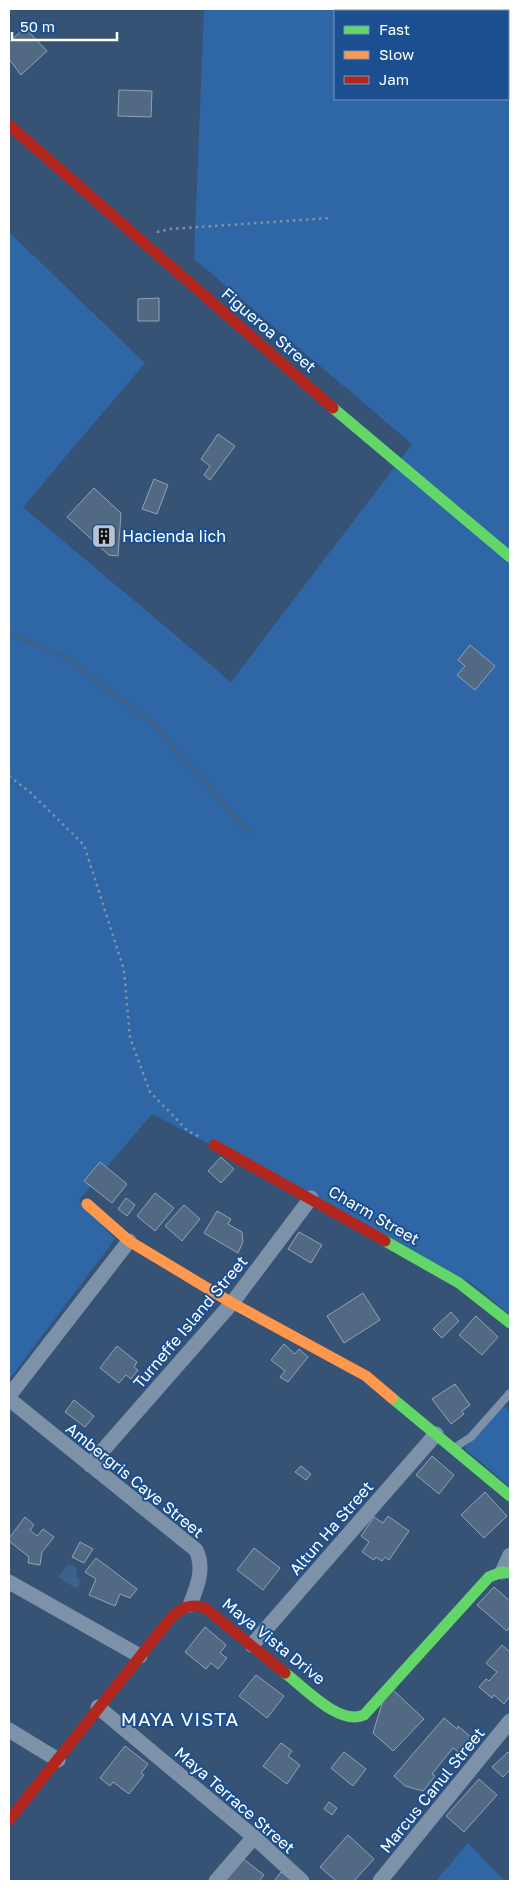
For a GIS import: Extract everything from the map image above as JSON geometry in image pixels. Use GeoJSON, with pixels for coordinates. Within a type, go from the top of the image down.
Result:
{"type":"FeatureCollection","features":[{"type":"Feature","properties":{"kind":"street","name":"Figueroa Street"},"geometry":{"type":"LineString","coordinates":[[9,125],[285,367],[510,557]]}},
{"type":"Feature","properties":{"kind":"street","name":"Charm Street"},"geometry":{"type":"LineString","coordinates":[[214,1145],[459,1283],[510,1323]]}},
{"type":"Feature","properties":{"kind":"street","name":"Turneffe Island Street"},"geometry":{"type":"LineString","coordinates":[[90,1465],[232,1303],[311,1198]]}},
{"type":"Feature","properties":{"kind":"street"},"geometry":{"type":"LineString","coordinates":[[87,1204],[129,1241],[232,1303],[366,1376],[510,1496]]}},
{"type":"Feature","properties":{"kind":"street","name":"Ambergris Caye Street"},"geometry":{"type":"LineString","coordinates":[[129,1241],[9,1397],[196,1550],[200,1559],[201,1570],[190,1605]]}},
{"type":"Feature","properties":{"kind":"street","name":"Altun Ha Street"},"geometry":{"type":"LineString","coordinates":[[252,1645],[436,1434]]}},
{"type":"Feature","properties":{"kind":"street","name":"Maya Vista Drive"},"geometry":{"type":"LineString","coordinates":[[190,1605],[206,1608],[338,1715],[355,1719],[364,1715],[483,1582],[489,1577],[506,1572],[510,1554]]}},
{"type":"Feature","properties":{"kind":"street"},"geometry":{"type":"LineString","coordinates":[[9,1582],[140,1656]]}},
{"type":"Feature","properties":{"kind":"street"},"geometry":{"type":"LineString","coordinates":[[9,1820],[176,1612],[190,1605]]}},
{"type":"Feature","properties":{"kind":"street","name":"Maya Terrace Street"},"geometry":{"type":"LineString","coordinates":[[98,1707],[254,1837],[302,1881]]}},
{"type":"Feature","properties":{"kind":"street","name":"Marcus Canul Street"},"geometry":{"type":"LineString","coordinates":[[380,1881],[510,1721]]}},
{"type":"Feature","properties":{"kind":"street"},"geometry":{"type":"LineString","coordinates":[[9,1730],[58,1760]]}},
{"type":"Feature","properties":{"kind":"street"},"geometry":{"type":"LineString","coordinates":[[216,1881],[254,1837]]}},
{"type":"Feature","properties":{"kind":"lane"},"geometry":{"type":"LineString","coordinates":[[454,1448],[471,1437],[510,1393]]}},
{"type":"Feature","properties":{"kind":"path"},"geometry":{"type":"LineString","coordinates":[[136,237],[170,229],[330,218]]}},
{"type":"Feature","properties":{"kind":"path"},"geometry":{"type":"LineString","coordinates":[[9,776],[30,792],[84,845],[124,970],[130,1038],[150,1092],[188,1131],[214,1145]]}},
{"type":"Feature","properties":{"kind":"shaded area"},"geometry":{"type":"Polygon","coordinates":[[[204,9],[510,9],[510,1315],[471,1283],[152,1114],[79,1200],[115,1239],[9,1380],[9,232],[145,363],[23,507],[231,682],[412,444],[194,259],[204,9]]]}},
{"type":"Feature","properties":{"kind":"shaded area"},"geometry":{"type":"Polygon","coordinates":[[[501,1404],[510,1411],[510,1487],[464,1448],[501,1404]]]}},
{"type":"Feature","properties":{"kind":"shaded area"},"geometry":{"type":"Polygon","coordinates":[[[69,1564],[77,1568],[76,1577],[81,1581],[77,1589],[58,1577],[69,1564]]]}},
{"type":"Feature","properties":{"kind":"shaded area"},"geometry":{"type":"Polygon","coordinates":[[[468,1843],[505,1881],[436,1881],[468,1843]]]}},
{"type":"Feature","properties":{"kind":"building"},"geometry":{"type":"Polygon","coordinates":[[[25,28],[47,51],[21,75],[9,59],[9,42],[25,28]]]}},
{"type":"Feature","properties":{"kind":"building"},"geometry":{"type":"Polygon","coordinates":[[[119,90],[152,91],[151,117],[118,116],[119,90]]]}},
{"type":"Feature","properties":{"kind":"building"},"geometry":{"type":"Polygon","coordinates":[[[159,298],[159,321],[138,321],[138,299],[159,298]]]}},
{"type":"Feature","properties":{"kind":"building"},"geometry":{"type":"Polygon","coordinates":[[[218,434],[235,446],[210,480],[204,475],[210,466],[201,459],[218,434]]]}},
{"type":"Feature","properties":{"kind":"building"},"geometry":{"type":"Polygon","coordinates":[[[154,479],[168,485],[157,514],[142,509],[154,479]]]}},
{"type":"Feature","properties":{"kind":"building","name":"Hacienda Iich"},"geometry":{"type":"Polygon","coordinates":[[[94,488],[121,513],[118,556],[109,555],[67,517],[94,488]]]}},
{"type":"Feature","properties":{"kind":"building"},"geometry":{"type":"Polygon","coordinates":[[[470,645],[495,666],[475,690],[457,675],[465,666],[458,660],[470,645]]]}},
{"type":"Feature","properties":{"kind":"building"},"geometry":{"type":"Polygon","coordinates":[[[221,1157],[234,1169],[221,1183],[208,1171],[221,1157]]]}},
{"type":"Feature","properties":{"kind":"building"},"geometry":{"type":"Polygon","coordinates":[[[100,1162],[127,1184],[112,1203],[84,1181],[100,1162]]]}},
{"type":"Feature","properties":{"kind":"building"},"geometry":{"type":"Polygon","coordinates":[[[155,1193],[174,1208],[155,1231],[137,1216],[155,1193]]]}},
{"type":"Feature","properties":{"kind":"building"},"geometry":{"type":"Polygon","coordinates":[[[126,1198],[135,1205],[127,1216],[118,1209],[126,1198]]]}},
{"type":"Feature","properties":{"kind":"building"},"geometry":{"type":"Polygon","coordinates":[[[184,1205],[200,1219],[182,1241],[165,1226],[184,1205]]]}},
{"type":"Feature","properties":{"kind":"building"},"geometry":{"type":"Polygon","coordinates":[[[217,1211],[231,1219],[228,1224],[242,1232],[243,1242],[238,1253],[204,1233],[217,1211]]]}},
{"type":"Feature","properties":{"kind":"building"},"geometry":{"type":"Polygon","coordinates":[[[299,1232],[322,1245],[311,1263],[288,1249],[299,1232]]]}},
{"type":"Feature","properties":{"kind":"building"},"geometry":{"type":"Polygon","coordinates":[[[363,1293],[380,1320],[344,1343],[327,1316],[363,1293]]]}},
{"type":"Feature","properties":{"kind":"building"},"geometry":{"type":"Polygon","coordinates":[[[451,1312],[459,1321],[442,1338],[433,1329],[451,1312]]]}},
{"type":"Feature","properties":{"kind":"building"},"geometry":{"type":"Polygon","coordinates":[[[476,1316],[498,1337],[482,1355],[459,1335],[476,1316]]]}},
{"type":"Feature","properties":{"kind":"building"},"geometry":{"type":"Polygon","coordinates":[[[284,1344],[295,1354],[299,1349],[308,1357],[288,1382],[280,1377],[285,1371],[271,1360],[284,1344]]]}},
{"type":"Feature","properties":{"kind":"building"},"geometry":{"type":"Polygon","coordinates":[[[117,1346],[137,1362],[134,1367],[138,1370],[131,1379],[126,1375],[119,1383],[100,1368],[117,1346]]]}},
{"type":"Feature","properties":{"kind":"building"},"geometry":{"type":"Polygon","coordinates":[[[455,1384],[470,1405],[462,1411],[464,1414],[451,1424],[432,1399],[455,1384]]]}},
{"type":"Feature","properties":{"kind":"building"},"geometry":{"type":"Polygon","coordinates":[[[74,1400],[94,1416],[85,1427],[65,1412],[74,1400]]]}},
{"type":"Feature","properties":{"kind":"building"},"geometry":{"type":"Polygon","coordinates":[[[432,1456],[454,1475],[439,1494],[416,1475],[432,1456]]]}},
{"type":"Feature","properties":{"kind":"building"},"geometry":{"type":"Polygon","coordinates":[[[301,1466],[311,1474],[306,1480],[295,1472],[301,1466]]]}},
{"type":"Feature","properties":{"kind":"building"},"geometry":{"type":"Polygon","coordinates":[[[485,1492],[507,1516],[484,1538],[461,1515],[485,1492]]]}},
{"type":"Feature","properties":{"kind":"building"},"geometry":{"type":"Polygon","coordinates":[[[388,1516],[409,1531],[389,1560],[385,1557],[382,1561],[376,1557],[374,1560],[362,1552],[369,1542],[361,1536],[374,1517],[383,1523],[388,1516]]]}},
{"type":"Feature","properties":{"kind":"building"},"geometry":{"type":"Polygon","coordinates":[[[25,1517],[34,1525],[30,1530],[37,1536],[43,1529],[54,1537],[42,1552],[40,1565],[28,1563],[29,1557],[9,1541],[9,1538],[25,1517]]]}},
{"type":"Feature","properties":{"kind":"building"},"geometry":{"type":"Polygon","coordinates":[[[80,1542],[93,1549],[84,1563],[72,1557],[80,1542]]]}},
{"type":"Feature","properties":{"kind":"building"},"geometry":{"type":"Polygon","coordinates":[[[254,1548],[280,1568],[263,1590],[237,1570],[254,1548]]]}},
{"type":"Feature","properties":{"kind":"building"},"geometry":{"type":"Polygon","coordinates":[[[96,1558],[137,1589],[130,1598],[120,1594],[115,1606],[89,1595],[96,1579],[85,1572],[96,1558]]]}},
{"type":"Feature","properties":{"kind":"building"},"geometry":{"type":"Polygon","coordinates":[[[494,1587],[510,1601],[510,1626],[507,1631],[477,1605],[494,1587]]]}},
{"type":"Feature","properties":{"kind":"building"},"geometry":{"type":"Polygon","coordinates":[[[205,1627],[226,1645],[220,1653],[227,1658],[218,1669],[211,1663],[206,1669],[185,1652],[205,1627]]]}},
{"type":"Feature","properties":{"kind":"building"},"geometry":{"type":"Polygon","coordinates":[[[502,1645],[510,1652],[510,1696],[504,1704],[494,1695],[492,1698],[479,1687],[486,1679],[489,1681],[497,1672],[486,1663],[502,1645]]]}},
{"type":"Feature","properties":{"kind":"building"},"geometry":{"type":"Polygon","coordinates":[[[256,1675],[284,1696],[267,1718],[239,1696],[256,1675]]]}},
{"type":"Feature","properties":{"kind":"building"},"geometry":{"type":"Polygon","coordinates":[[[393,1690],[424,1719],[393,1751],[373,1733],[383,1700],[393,1690]]]}},
{"type":"Feature","properties":{"kind":"building"},"geometry":{"type":"Polygon","coordinates":[[[444,1718],[457,1729],[458,1726],[472,1738],[473,1742],[462,1755],[453,1748],[432,1774],[435,1776],[423,1791],[405,1786],[394,1776],[444,1718]]]}},
{"type":"Feature","properties":{"kind":"building"},"geometry":{"type":"Polygon","coordinates":[[[281,1743],[292,1751],[288,1756],[300,1765],[287,1784],[263,1766],[281,1743]]]}},
{"type":"Feature","properties":{"kind":"building"},"geometry":{"type":"Polygon","coordinates":[[[125,1746],[148,1764],[141,1773],[144,1775],[129,1794],[113,1782],[110,1786],[100,1778],[125,1746]]]}},
{"type":"Feature","properties":{"kind":"building"},"geometry":{"type":"Polygon","coordinates":[[[344,1752],[366,1769],[353,1786],[331,1768],[344,1752]]]}},
{"type":"Feature","properties":{"kind":"building"},"geometry":{"type":"Polygon","coordinates":[[[508,1752],[510,1754],[510,1770],[503,1777],[492,1767],[508,1752]]]}},
{"type":"Feature","properties":{"kind":"building"},"geometry":{"type":"Polygon","coordinates":[[[479,1779],[497,1795],[464,1832],[446,1816],[479,1779]]]}},
{"type":"Feature","properties":{"kind":"building"},"geometry":{"type":"Polygon","coordinates":[[[329,1802],[337,1808],[332,1815],[324,1809],[329,1802]]]}},
{"type":"Feature","properties":{"kind":"building"},"geometry":{"type":"Polygon","coordinates":[[[348,1835],[374,1859],[354,1881],[336,1881],[320,1867],[348,1835]]]}},
{"type":"Feature","properties":{"kind":"building"},"geometry":{"type":"Polygon","coordinates":[[[242,1858],[264,1875],[259,1881],[224,1881],[242,1858]]]}},
{"type":"Feature","properties":{"kind":"building"},"geometry":{"type":"Polygon","coordinates":[[[281,1872],[294,1881],[274,1881],[281,1872]]]}},
{"type":"Feature","properties":{"kind":"waterway"},"geometry":{"type":"LineString","coordinates":[[9,633],[65,657],[152,723],[248,831]]}},
{"type":"Feature","properties":{"kind":"traffic: fast"},"geometry":{"type":"LineString","coordinates":[[333,408],[510,557]]}},
{"type":"Feature","properties":{"kind":"traffic: fast"},"geometry":{"type":"LineString","coordinates":[[385,1241],[459,1283],[510,1323]]}},
{"type":"Feature","properties":{"kind":"traffic: fast"},"geometry":{"type":"LineString","coordinates":[[392,1398],[510,1496]]}},
{"type":"Feature","properties":{"kind":"traffic: fast"},"geometry":{"type":"LineString","coordinates":[[285,1673],[312,1696],[333,1710],[354,1717],[364,1715],[489,1577],[502,1572],[510,1573]]}},
{"type":"Feature","properties":{"kind":"traffic: slow"},"geometry":{"type":"LineString","coordinates":[[87,1204],[129,1241],[232,1303],[366,1376],[392,1398]]}},
{"type":"Feature","properties":{"kind":"traffic: jam"},"geometry":{"type":"LineString","coordinates":[[9,125],[333,408]]}},
{"type":"Feature","properties":{"kind":"traffic: jam"},"geometry":{"type":"LineString","coordinates":[[214,1145],[385,1241]]}},
{"type":"Feature","properties":{"kind":"traffic: jam"},"geometry":{"type":"LineString","coordinates":[[9,1820],[170,1619],[182,1609],[190,1606],[205,1608],[285,1673]]}},
{"type":"Feature","properties":{"kind":"place","name":"Hacienda Iich"},"geometry":{"type":"Point","coordinates":[104,536]}},
{"type":"Feature","properties":{"kind":"district","name":"MAYA VISTA"},"geometry":{"type":"Point","coordinates":[180,1719]}}]}
